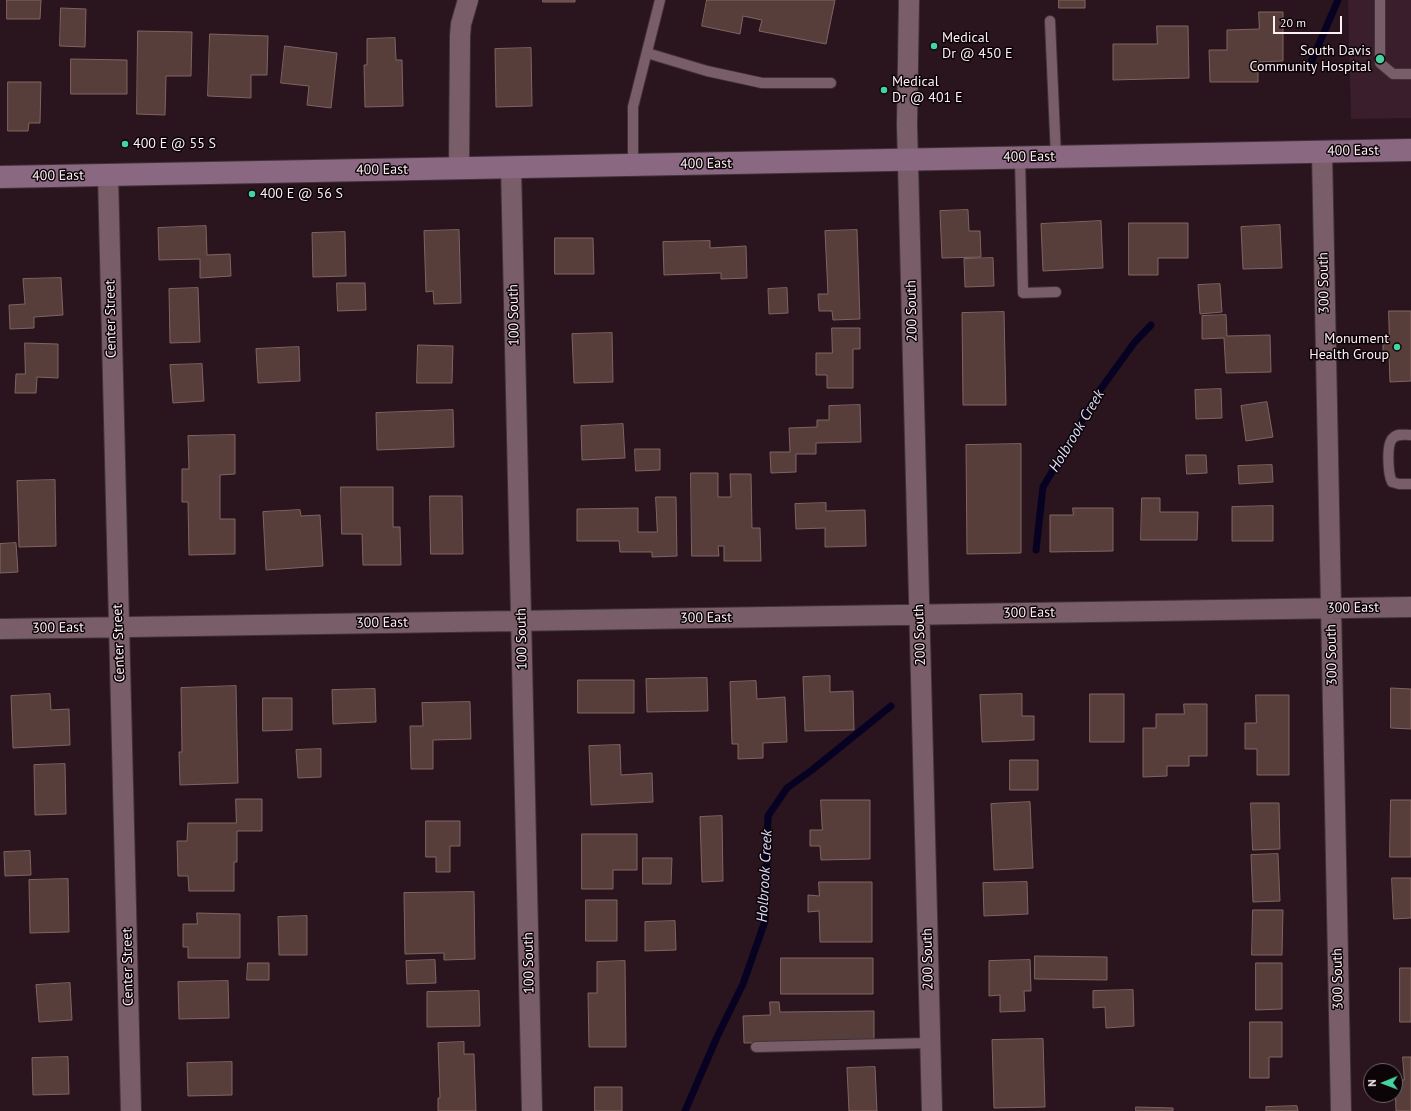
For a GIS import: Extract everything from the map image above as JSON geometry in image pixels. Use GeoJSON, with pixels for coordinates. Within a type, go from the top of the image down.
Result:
{"type":"FeatureCollection","features":[{"type":"Feature","properties":{"kind":"main road","name":"400 East"},"geometry":{"type":"LineString","coordinates":[[0,177],[1411,150]]}},
{"type":"Feature","properties":{"kind":"street"},"geometry":{"type":"LineString","coordinates":[[459,168],[460,36],[464,11],[468,0]]}},
{"type":"Feature","properties":{"kind":"street","name":"200 South"},"geometry":{"type":"LineString","coordinates":[[909,0],[907,117],[932,1111]]}},
{"type":"Feature","properties":{"kind":"street","name":"300 South"},"geometry":{"type":"LineString","coordinates":[[1322,152],[1341,1111]]}},
{"type":"Feature","properties":{"kind":"street","name":"100 South"},"geometry":{"type":"LineString","coordinates":[[511,167],[532,1111]]}},
{"type":"Feature","properties":{"kind":"street","name":"Center Street"},"geometry":{"type":"LineString","coordinates":[[108,175],[131,1111]]}},
{"type":"Feature","properties":{"kind":"street","name":"300 East"},"geometry":{"type":"LineString","coordinates":[[0,629],[1411,607]]}},
{"type":"Feature","properties":{"kind":"lane"},"geometry":{"type":"LineString","coordinates":[[632,165],[633,107],[660,0]]}},
{"type":"Feature","properties":{"kind":"lane"},"geometry":{"type":"LineString","coordinates":[[1380,0],[1380,63],[1393,74],[1411,74]]}},
{"type":"Feature","properties":{"kind":"lane"},"geometry":{"type":"LineString","coordinates":[[1050,20],[1056,157]]}},
{"type":"Feature","properties":{"kind":"lane"},"geometry":{"type":"LineString","coordinates":[[647,53],[685,65],[762,83],[831,83]]}},
{"type":"Feature","properties":{"kind":"lane"},"geometry":{"type":"LineString","coordinates":[[1020,158],[1023,293],[1056,292]]}},
{"type":"Feature","properties":{"kind":"lane"},"geometry":{"type":"LineString","coordinates":[[1411,434],[1398,435],[1392,439],[1389,445],[1389,476],[1392,482],[1399,484],[1411,484]]}},
{"type":"Feature","properties":{"kind":"lane"},"geometry":{"type":"LineString","coordinates":[[756,1047],[930,1043]]}},
{"type":"Feature","properties":{"kind":"shaded area","name":"South Davis Community Hospital"},"geometry":{"type":"Polygon","coordinates":[[[1348,0],[1411,0],[1411,118],[1351,119],[1348,0]]]}},
{"type":"Feature","properties":{"kind":"building"},"geometry":{"type":"Polygon","coordinates":[[[7,0],[41,0],[40,19],[7,19],[7,0]]]}},
{"type":"Feature","properties":{"kind":"building"},"geometry":{"type":"Polygon","coordinates":[[[543,0],[575,0],[575,2],[543,2],[543,0]]]}},
{"type":"Feature","properties":{"kind":"building"},"geometry":{"type":"Polygon","coordinates":[[[707,0],[835,0],[826,44],[759,31],[762,20],[743,16],[740,34],[702,26],[707,0]]]}},
{"type":"Feature","properties":{"kind":"building"},"geometry":{"type":"Polygon","coordinates":[[[1059,0],[1085,0],[1085,8],[1059,8],[1059,0]]]}},
{"type":"Feature","properties":{"kind":"building"},"geometry":{"type":"Polygon","coordinates":[[[61,8],[86,9],[85,47],[60,46],[61,8]]]}},
{"type":"Feature","properties":{"kind":"building"},"geometry":{"type":"Polygon","coordinates":[[[1259,12],[1283,12],[1283,61],[1258,62],[1258,82],[1210,82],[1209,50],[1227,50],[1227,30],[1259,29],[1259,12]]]}},
{"type":"Feature","properties":{"kind":"building"},"geometry":{"type":"Polygon","coordinates":[[[1157,26],[1188,26],[1189,78],[1113,80],[1113,44],[1157,44],[1157,26]]]}},
{"type":"Feature","properties":{"kind":"building"},"geometry":{"type":"Polygon","coordinates":[[[138,31],[192,32],[191,76],[166,76],[165,115],[137,114],[138,31]]]}},
{"type":"Feature","properties":{"kind":"building"},"geometry":{"type":"Polygon","coordinates":[[[210,34],[268,36],[267,75],[251,75],[251,98],[208,96],[210,34]]]}},
{"type":"Feature","properties":{"kind":"building"},"geometry":{"type":"Polygon","coordinates":[[[395,38],[396,60],[402,60],[403,106],[365,107],[364,65],[367,65],[367,39],[395,38]]]}},
{"type":"Feature","properties":{"kind":"building"},"geometry":{"type":"Polygon","coordinates":[[[285,46],[337,53],[331,108],[307,105],[309,86],[281,83],[285,46]]]}},
{"type":"Feature","properties":{"kind":"building"},"geometry":{"type":"Polygon","coordinates":[[[531,48],[532,106],[496,107],[495,49],[531,48]]]}},
{"type":"Feature","properties":{"kind":"building"},"geometry":{"type":"Polygon","coordinates":[[[71,59],[127,60],[127,94],[71,94],[71,59]]]}},
{"type":"Feature","properties":{"kind":"building"},"geometry":{"type":"Polygon","coordinates":[[[8,82],[41,82],[40,123],[29,123],[28,131],[8,131],[8,82]]]}},
{"type":"Feature","properties":{"kind":"building"},"geometry":{"type":"Polygon","coordinates":[[[968,210],[969,231],[980,231],[981,257],[942,258],[940,211],[968,210]]]}},
{"type":"Feature","properties":{"kind":"building"},"geometry":{"type":"Polygon","coordinates":[[[1101,221],[1103,268],[1043,271],[1041,224],[1101,221]]]}},
{"type":"Feature","properties":{"kind":"building"},"geometry":{"type":"Polygon","coordinates":[[[1129,223],[1188,223],[1188,258],[1158,258],[1158,275],[1129,275],[1129,223]]]}},
{"type":"Feature","properties":{"kind":"building"},"geometry":{"type":"Polygon","coordinates":[[[1280,225],[1282,268],[1243,269],[1241,227],[1280,225]]]}},
{"type":"Feature","properties":{"kind":"building"},"geometry":{"type":"Polygon","coordinates":[[[206,226],[207,255],[230,254],[231,276],[200,278],[200,259],[159,260],[158,228],[206,226]]]}},
{"type":"Feature","properties":{"kind":"building"},"geometry":{"type":"Polygon","coordinates":[[[459,230],[461,303],[434,304],[433,291],[426,292],[424,231],[459,230]]]}},
{"type":"Feature","properties":{"kind":"building"},"geometry":{"type":"Polygon","coordinates":[[[857,230],[860,319],[833,320],[832,311],[819,311],[818,294],[828,294],[825,231],[857,230]]]}},
{"type":"Feature","properties":{"kind":"building"},"geometry":{"type":"Polygon","coordinates":[[[345,232],[346,276],[313,277],[312,233],[345,232]]]}},
{"type":"Feature","properties":{"kind":"building"},"geometry":{"type":"Polygon","coordinates":[[[555,238],[593,238],[594,274],[555,274],[555,238]]]}},
{"type":"Feature","properties":{"kind":"building"},"geometry":{"type":"Polygon","coordinates":[[[710,241],[710,248],[746,246],[747,278],[721,279],[721,273],[664,275],[663,242],[710,241]]]}},
{"type":"Feature","properties":{"kind":"building"},"geometry":{"type":"Polygon","coordinates":[[[993,258],[994,286],[965,287],[964,259],[993,258]]]}},
{"type":"Feature","properties":{"kind":"building"},"geometry":{"type":"Polygon","coordinates":[[[61,278],[63,315],[34,317],[34,328],[10,329],[9,305],[25,304],[23,279],[61,278]]]}},
{"type":"Feature","properties":{"kind":"building"},"geometry":{"type":"Polygon","coordinates":[[[337,283],[365,283],[366,310],[338,311],[337,283]]]}},
{"type":"Feature","properties":{"kind":"building"},"geometry":{"type":"Polygon","coordinates":[[[1220,284],[1222,312],[1200,314],[1198,285],[1220,284]]]}},
{"type":"Feature","properties":{"kind":"building"},"geometry":{"type":"Polygon","coordinates":[[[198,288],[200,342],[170,343],[169,289],[198,288]]]}},
{"type":"Feature","properties":{"kind":"building"},"geometry":{"type":"Polygon","coordinates":[[[787,288],[788,313],[769,314],[768,289],[787,288]]]}},
{"type":"Feature","properties":{"kind":"building","name":"Monument Health Group"},"geometry":{"type":"Polygon","coordinates":[[[1389,311],[1411,311],[1411,381],[1390,382],[1389,354],[1383,355],[1383,339],[1389,339],[1389,311]]]}},
{"type":"Feature","properties":{"kind":"building"},"geometry":{"type":"Polygon","coordinates":[[[1004,312],[1006,405],[963,405],[962,313],[1004,312]]]}},
{"type":"Feature","properties":{"kind":"building"},"geometry":{"type":"Polygon","coordinates":[[[1226,315],[1227,336],[1270,335],[1271,372],[1226,373],[1224,338],[1202,339],[1202,316],[1226,315]]]}},
{"type":"Feature","properties":{"kind":"building"},"geometry":{"type":"Polygon","coordinates":[[[832,328],[860,328],[860,349],[853,349],[853,388],[827,388],[827,375],[816,375],[816,353],[832,353],[832,328]]]}},
{"type":"Feature","properties":{"kind":"building"},"geometry":{"type":"Polygon","coordinates":[[[612,333],[613,382],[574,383],[572,334],[612,333]]]}},
{"type":"Feature","properties":{"kind":"building"},"geometry":{"type":"Polygon","coordinates":[[[25,343],[58,344],[58,378],[37,377],[36,393],[15,393],[16,374],[25,374],[25,343]]]}},
{"type":"Feature","properties":{"kind":"building"},"geometry":{"type":"Polygon","coordinates":[[[418,345],[453,346],[452,383],[417,383],[418,345]]]}},
{"type":"Feature","properties":{"kind":"building"},"geometry":{"type":"Polygon","coordinates":[[[299,347],[300,381],[258,383],[256,349],[299,347]]]}},
{"type":"Feature","properties":{"kind":"building"},"geometry":{"type":"Polygon","coordinates":[[[202,364],[204,401],[173,403],[170,365],[202,364]]]}},
{"type":"Feature","properties":{"kind":"building"},"geometry":{"type":"Polygon","coordinates":[[[1221,389],[1222,418],[1196,419],[1195,390],[1221,389]]]}},
{"type":"Feature","properties":{"kind":"building"},"geometry":{"type":"Polygon","coordinates":[[[1267,402],[1273,437],[1246,441],[1241,406],[1267,402]]]}},
{"type":"Feature","properties":{"kind":"building"},"geometry":{"type":"Polygon","coordinates":[[[860,405],[861,442],[816,443],[816,454],[796,454],[796,472],[771,473],[770,452],[790,452],[789,428],[817,427],[817,420],[829,420],[829,406],[860,405]]]}},
{"type":"Feature","properties":{"kind":"building"},"geometry":{"type":"Polygon","coordinates":[[[453,410],[454,447],[377,450],[376,413],[453,410]]]}},
{"type":"Feature","properties":{"kind":"building"},"geometry":{"type":"Polygon","coordinates":[[[623,424],[625,458],[582,460],[581,426],[623,424]]]}},
{"type":"Feature","properties":{"kind":"building"},"geometry":{"type":"Polygon","coordinates":[[[235,435],[235,474],[220,475],[220,519],[235,519],[235,554],[189,555],[188,502],[182,502],[182,469],[189,469],[188,436],[235,435]]]}},
{"type":"Feature","properties":{"kind":"building"},"geometry":{"type":"Polygon","coordinates":[[[1021,444],[1021,553],[967,554],[966,445],[1021,444]]]}},
{"type":"Feature","properties":{"kind":"building"},"geometry":{"type":"Polygon","coordinates":[[[635,449],[660,449],[660,470],[636,471],[635,449]]]}},
{"type":"Feature","properties":{"kind":"building"},"geometry":{"type":"Polygon","coordinates":[[[1186,455],[1206,455],[1207,473],[1187,474],[1186,455]]]}},
{"type":"Feature","properties":{"kind":"building"},"geometry":{"type":"Polygon","coordinates":[[[1272,465],[1273,482],[1239,484],[1238,466],[1272,465]]]}},
{"type":"Feature","properties":{"kind":"building"},"geometry":{"type":"Polygon","coordinates":[[[691,473],[718,473],[718,497],[731,497],[730,474],[751,474],[752,528],[760,528],[761,561],[724,561],[724,546],[718,546],[719,556],[692,556],[691,473]]]}},
{"type":"Feature","properties":{"kind":"building"},"geometry":{"type":"Polygon","coordinates":[[[55,480],[56,546],[19,547],[17,481],[55,480]]]}},
{"type":"Feature","properties":{"kind":"building"},"geometry":{"type":"Polygon","coordinates":[[[341,487],[393,487],[393,527],[400,527],[401,565],[363,565],[362,534],[342,534],[341,487]]]}},
{"type":"Feature","properties":{"kind":"building"},"geometry":{"type":"Polygon","coordinates":[[[430,496],[462,496],[463,554],[431,554],[430,496]]]}},
{"type":"Feature","properties":{"kind":"building"},"geometry":{"type":"Polygon","coordinates":[[[656,497],[676,497],[677,556],[652,557],[652,552],[620,552],[619,541],[577,541],[577,509],[638,508],[638,532],[657,532],[656,497]]]}},
{"type":"Feature","properties":{"kind":"building"},"geometry":{"type":"Polygon","coordinates":[[[1142,498],[1160,498],[1160,512],[1198,512],[1197,540],[1141,540],[1142,498]]]}},
{"type":"Feature","properties":{"kind":"building"},"geometry":{"type":"Polygon","coordinates":[[[826,503],[826,511],[865,510],[866,546],[825,547],[825,528],[796,529],[795,504],[826,503]]]}},
{"type":"Feature","properties":{"kind":"building"},"geometry":{"type":"Polygon","coordinates":[[[1273,506],[1273,541],[1232,541],[1232,507],[1273,506]]]}},
{"type":"Feature","properties":{"kind":"building"},"geometry":{"type":"Polygon","coordinates":[[[1073,508],[1113,508],[1113,551],[1050,552],[1050,515],[1073,515],[1073,508]]]}},
{"type":"Feature","properties":{"kind":"building"},"geometry":{"type":"Polygon","coordinates":[[[300,510],[301,516],[320,515],[323,566],[266,570],[263,512],[300,510]]]}},
{"type":"Feature","properties":{"kind":"building"},"geometry":{"type":"Polygon","coordinates":[[[16,543],[18,572],[0,573],[0,544],[16,543]]]}},
{"type":"Feature","properties":{"kind":"building"},"geometry":{"type":"Polygon","coordinates":[[[830,676],[830,692],[853,691],[854,730],[805,731],[803,677],[830,676]]]}},
{"type":"Feature","properties":{"kind":"building"},"geometry":{"type":"Polygon","coordinates":[[[707,678],[708,711],[647,712],[646,679],[707,678]]]}},
{"type":"Feature","properties":{"kind":"building"},"geometry":{"type":"Polygon","coordinates":[[[578,680],[634,680],[634,713],[578,713],[578,680]]]}},
{"type":"Feature","properties":{"kind":"building"},"geometry":{"type":"Polygon","coordinates":[[[756,681],[757,699],[785,697],[787,742],[763,743],[763,758],[738,759],[738,744],[732,744],[730,682],[756,681]]]}},
{"type":"Feature","properties":{"kind":"building"},"geometry":{"type":"Polygon","coordinates":[[[236,686],[238,783],[180,785],[179,752],[182,752],[181,688],[236,686]]]}},
{"type":"Feature","properties":{"kind":"building"},"geometry":{"type":"Polygon","coordinates":[[[1391,688],[1411,689],[1411,729],[1391,728],[1391,688]]]}},
{"type":"Feature","properties":{"kind":"building"},"geometry":{"type":"Polygon","coordinates":[[[375,689],[376,722],[333,724],[332,690],[375,689]]]}},
{"type":"Feature","properties":{"kind":"building"},"geometry":{"type":"Polygon","coordinates":[[[50,694],[51,710],[69,709],[70,745],[13,748],[11,696],[50,694]]]}},
{"type":"Feature","properties":{"kind":"building"},"geometry":{"type":"Polygon","coordinates":[[[1022,694],[1022,716],[1034,716],[1034,740],[982,742],[980,695],[1022,694]]]}},
{"type":"Feature","properties":{"kind":"building"},"geometry":{"type":"Polygon","coordinates":[[[1090,694],[1124,694],[1124,742],[1090,742],[1090,694]]]}},
{"type":"Feature","properties":{"kind":"building"},"geometry":{"type":"Polygon","coordinates":[[[1256,695],[1289,695],[1289,775],[1257,775],[1257,749],[1245,749],[1245,723],[1256,723],[1256,695]]]}},
{"type":"Feature","properties":{"kind":"building"},"geometry":{"type":"Polygon","coordinates":[[[263,698],[292,698],[292,730],[263,731],[263,698]]]}},
{"type":"Feature","properties":{"kind":"building"},"geometry":{"type":"Polygon","coordinates":[[[470,702],[471,739],[433,740],[433,769],[411,769],[410,726],[423,726],[422,703],[470,702]]]}},
{"type":"Feature","properties":{"kind":"building"},"geometry":{"type":"Polygon","coordinates":[[[1184,704],[1207,704],[1207,756],[1189,756],[1189,766],[1167,766],[1167,776],[1143,777],[1143,728],[1156,728],[1156,714],[1184,714],[1184,704]]]}},
{"type":"Feature","properties":{"kind":"building"},"geometry":{"type":"Polygon","coordinates":[[[620,745],[621,775],[652,773],[653,802],[591,805],[589,746],[620,745]]]}},
{"type":"Feature","properties":{"kind":"building"},"geometry":{"type":"Polygon","coordinates":[[[321,749],[321,777],[298,778],[296,750],[321,749]]]}},
{"type":"Feature","properties":{"kind":"building"},"geometry":{"type":"Polygon","coordinates":[[[1010,760],[1038,760],[1038,790],[1010,790],[1010,760]]]}},
{"type":"Feature","properties":{"kind":"building"},"geometry":{"type":"Polygon","coordinates":[[[65,764],[66,814],[35,815],[34,765],[65,764]]]}},
{"type":"Feature","properties":{"kind":"building"},"geometry":{"type":"Polygon","coordinates":[[[236,799],[262,799],[262,831],[237,831],[237,862],[234,862],[234,891],[189,891],[188,876],[178,876],[177,841],[187,841],[188,823],[236,823],[236,799]]]}},
{"type":"Feature","properties":{"kind":"building"},"geometry":{"type":"Polygon","coordinates":[[[821,800],[870,800],[870,859],[821,860],[820,846],[810,846],[810,830],[822,830],[821,800]]]}},
{"type":"Feature","properties":{"kind":"building"},"geometry":{"type":"Polygon","coordinates":[[[1391,800],[1411,800],[1411,857],[1390,857],[1391,800]]]}},
{"type":"Feature","properties":{"kind":"building"},"geometry":{"type":"Polygon","coordinates":[[[1030,802],[1033,868],[994,870],[991,804],[1030,802]]]}},
{"type":"Feature","properties":{"kind":"building"},"geometry":{"type":"Polygon","coordinates":[[[1251,803],[1279,803],[1280,849],[1253,850],[1251,803]]]}},
{"type":"Feature","properties":{"kind":"building"},"geometry":{"type":"Polygon","coordinates":[[[722,816],[723,881],[702,882],[700,817],[722,816]]]}},
{"type":"Feature","properties":{"kind":"building"},"geometry":{"type":"Polygon","coordinates":[[[426,821],[460,821],[460,846],[450,846],[450,872],[436,872],[436,857],[426,857],[426,821]]]}},
{"type":"Feature","properties":{"kind":"building"},"geometry":{"type":"Polygon","coordinates":[[[582,834],[637,834],[637,870],[613,870],[613,889],[582,889],[582,834]]]}},
{"type":"Feature","properties":{"kind":"building"},"geometry":{"type":"Polygon","coordinates":[[[30,851],[31,875],[5,876],[4,852],[30,851]]]}},
{"type":"Feature","properties":{"kind":"building"},"geometry":{"type":"Polygon","coordinates":[[[1278,854],[1280,901],[1253,902],[1251,855],[1278,854]]]}},
{"type":"Feature","properties":{"kind":"building"},"geometry":{"type":"Polygon","coordinates":[[[643,858],[672,858],[671,884],[643,884],[643,858]]]}},
{"type":"Feature","properties":{"kind":"building"},"geometry":{"type":"Polygon","coordinates":[[[1392,878],[1411,878],[1411,918],[1394,919],[1392,878]]]}},
{"type":"Feature","properties":{"kind":"building"},"geometry":{"type":"Polygon","coordinates":[[[68,879],[69,932],[30,933],[29,880],[68,879]]]}},
{"type":"Feature","properties":{"kind":"building"},"geometry":{"type":"Polygon","coordinates":[[[819,882],[872,882],[872,942],[820,942],[819,911],[808,912],[808,895],[819,896],[819,882]]]}},
{"type":"Feature","properties":{"kind":"building"},"geometry":{"type":"Polygon","coordinates":[[[1027,882],[1028,914],[984,916],[983,883],[1027,882]]]}},
{"type":"Feature","properties":{"kind":"building"},"geometry":{"type":"Polygon","coordinates":[[[474,892],[475,959],[444,960],[444,953],[405,954],[404,893],[474,892]]]}},
{"type":"Feature","properties":{"kind":"building"},"geometry":{"type":"Polygon","coordinates":[[[586,900],[617,900],[617,941],[586,941],[586,900]]]}},
{"type":"Feature","properties":{"kind":"building"},"geometry":{"type":"Polygon","coordinates":[[[1253,910],[1283,910],[1282,955],[1252,955],[1253,910]]]}},
{"type":"Feature","properties":{"kind":"building"},"geometry":{"type":"Polygon","coordinates":[[[197,913],[240,914],[240,958],[188,958],[188,947],[183,947],[183,924],[197,924],[197,913]]]}},
{"type":"Feature","properties":{"kind":"building"},"geometry":{"type":"Polygon","coordinates":[[[307,916],[307,955],[279,955],[278,917],[307,916]]]}},
{"type":"Feature","properties":{"kind":"building"},"geometry":{"type":"Polygon","coordinates":[[[675,921],[676,950],[645,951],[645,922],[675,921]]]}},
{"type":"Feature","properties":{"kind":"building"},"geometry":{"type":"Polygon","coordinates":[[[1035,956],[1107,957],[1107,980],[1035,979],[1035,956]]]}},
{"type":"Feature","properties":{"kind":"building"},"geometry":{"type":"Polygon","coordinates":[[[781,958],[873,958],[873,994],[781,994],[781,958]]]}},
{"type":"Feature","properties":{"kind":"building"},"geometry":{"type":"Polygon","coordinates":[[[435,960],[436,983],[407,984],[406,961],[435,960]]]}},
{"type":"Feature","properties":{"kind":"building"},"geometry":{"type":"Polygon","coordinates":[[[1030,960],[1031,991],[1024,991],[1025,1011],[1000,1012],[1000,995],[989,996],[989,961],[1030,960]]]}},
{"type":"Feature","properties":{"kind":"building"},"geometry":{"type":"Polygon","coordinates":[[[625,961],[626,1047],[589,1047],[588,993],[597,993],[597,962],[625,961]]]}},
{"type":"Feature","properties":{"kind":"building"},"geometry":{"type":"Polygon","coordinates":[[[248,963],[269,963],[269,980],[247,980],[248,963]]]}},
{"type":"Feature","properties":{"kind":"building"},"geometry":{"type":"Polygon","coordinates":[[[1256,963],[1282,963],[1282,1009],[1256,1010],[1256,963]]]}},
{"type":"Feature","properties":{"kind":"building"},"geometry":{"type":"Polygon","coordinates":[[[1400,968],[1411,968],[1411,1022],[1400,1022],[1400,968]]]}},
{"type":"Feature","properties":{"kind":"building"},"geometry":{"type":"Polygon","coordinates":[[[228,981],[229,1018],[179,1019],[178,982],[228,981]]]}},
{"type":"Feature","properties":{"kind":"building"},"geometry":{"type":"Polygon","coordinates":[[[70,983],[72,1020],[39,1022],[36,985],[70,983]]]}},
{"type":"Feature","properties":{"kind":"building"},"geometry":{"type":"Polygon","coordinates":[[[1133,990],[1134,1026],[1106,1028],[1105,1007],[1093,1008],[1093,991],[1133,990]]]}},
{"type":"Feature","properties":{"kind":"building"},"geometry":{"type":"Polygon","coordinates":[[[479,991],[480,1026],[427,1027],[427,992],[479,991]]]}},
{"type":"Feature","properties":{"kind":"building"},"geometry":{"type":"Polygon","coordinates":[[[770,1002],[779,1002],[780,1012],[874,1011],[874,1041],[744,1043],[743,1016],[770,1015],[770,1002]]]}},
{"type":"Feature","properties":{"kind":"building"},"geometry":{"type":"Polygon","coordinates":[[[1250,1022],[1282,1022],[1282,1057],[1269,1057],[1269,1078],[1250,1078],[1250,1022]]]}},
{"type":"Feature","properties":{"kind":"building"},"geometry":{"type":"Polygon","coordinates":[[[1043,1039],[1045,1107],[994,1108],[992,1040],[1043,1039]]]}},
{"type":"Feature","properties":{"kind":"building"},"geometry":{"type":"Polygon","coordinates":[[[464,1042],[464,1054],[474,1054],[476,1111],[438,1111],[438,1098],[440,1098],[438,1043],[464,1042]]]}},
{"type":"Feature","properties":{"kind":"building"},"geometry":{"type":"Polygon","coordinates":[[[68,1057],[69,1094],[33,1095],[32,1058],[68,1057]]]}},
{"type":"Feature","properties":{"kind":"building"},"geometry":{"type":"Polygon","coordinates":[[[1403,1057],[1411,1057],[1411,1111],[1396,1111],[1396,1103],[1403,1103],[1403,1057]]]}},
{"type":"Feature","properties":{"kind":"building"},"geometry":{"type":"Polygon","coordinates":[[[232,1062],[232,1095],[188,1096],[187,1063],[232,1062]]]}},
{"type":"Feature","properties":{"kind":"building"},"geometry":{"type":"Polygon","coordinates":[[[875,1067],[877,1111],[849,1111],[847,1068],[875,1067]]]}},
{"type":"Feature","properties":{"kind":"building"},"geometry":{"type":"Polygon","coordinates":[[[595,1087],[622,1087],[622,1111],[595,1111],[595,1087]]]}},
{"type":"Feature","properties":{"kind":"building"},"geometry":{"type":"Polygon","coordinates":[[[1297,1106],[1298,1111],[1266,1111],[1266,1107],[1297,1106]]]}},
{"type":"Feature","properties":{"kind":"building"},"geometry":{"type":"Polygon","coordinates":[[[1136,1107],[1173,1108],[1173,1111],[1136,1111],[1136,1107]]]}},
{"type":"Feature","properties":{"kind":"waterway","name":"Holbrook Creek"},"geometry":{"type":"LineString","coordinates":[[1309,67],[1338,0]]}},
{"type":"Feature","properties":{"kind":"waterway","name":"Holbrook Creek"},"geometry":{"type":"LineString","coordinates":[[1036,550],[1043,487],[1100,390],[1134,343],[1151,325]]}},
{"type":"Feature","properties":{"kind":"waterway","name":"Holbrook Creek"},"geometry":{"type":"LineString","coordinates":[[685,1111],[717,1037],[743,984],[765,921],[768,816],[787,788],[812,770],[891,706]]}},
{"type":"Feature","properties":{"kind":"place","name":"Medical Dr @ 450 E"},"geometry":{"type":"Point","coordinates":[934,46]}},
{"type":"Feature","properties":{"kind":"place","name":"South Davis Community Hospital"},"geometry":{"type":"Point","coordinates":[1380,59]}},
{"type":"Feature","properties":{"kind":"place","name":"Medical Dr @ 401 E"},"geometry":{"type":"Point","coordinates":[884,90]}},
{"type":"Feature","properties":{"kind":"place","name":"400 E @ 55 S"},"geometry":{"type":"Point","coordinates":[125,144]}},
{"type":"Feature","properties":{"kind":"place","name":"400 E @ 56 S"},"geometry":{"type":"Point","coordinates":[252,194]}},
{"type":"Feature","properties":{"kind":"place","name":"Monument Health Group"},"geometry":{"type":"Point","coordinates":[1397,347]}}]}
